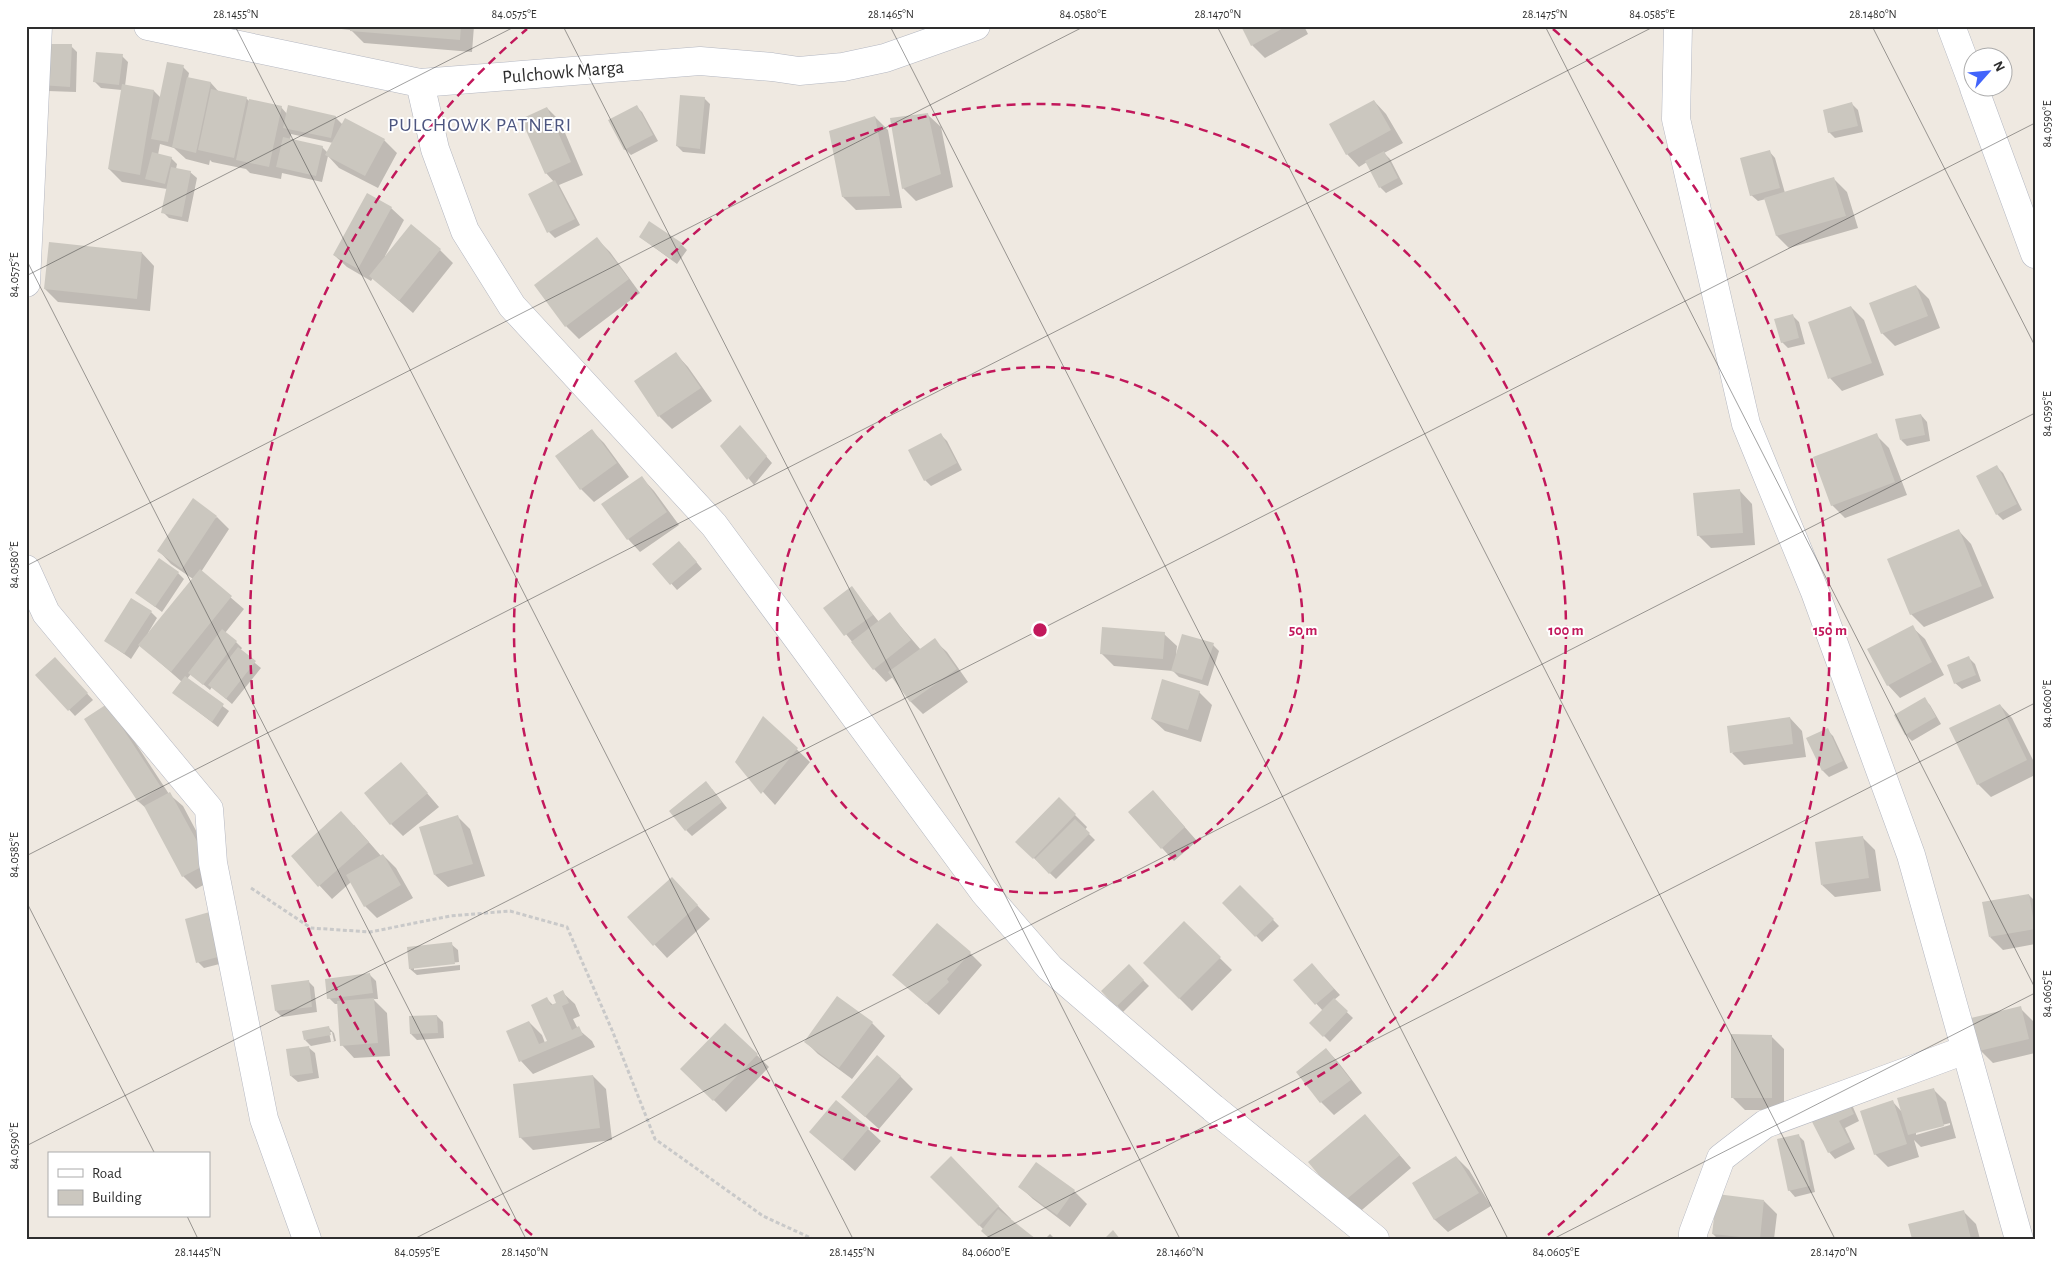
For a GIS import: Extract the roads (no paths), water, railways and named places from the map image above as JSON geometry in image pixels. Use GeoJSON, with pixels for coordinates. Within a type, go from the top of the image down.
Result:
{"type":"FeatureCollection","features":[{"type":"Feature","properties":{"kind":"street"},"geometry":{"type":"LineString","coordinates":[[26,283],[38,26]]}},
{"type":"Feature","properties":{"kind":"street","name":"Pulchowk Marga"},"geometry":{"type":"LineString","coordinates":[[148,26],[420,83],[700,62],[800,71],[843,67],[885,58],[976,26]]}},
{"type":"Feature","properties":{"kind":"street"},"geometry":{"type":"LineString","coordinates":[[1678,26],[1676,119],[1746,424],[1815,592],[1910,855],[2019,1239]]}},
{"type":"Feature","properties":{"kind":"street"},"geometry":{"type":"LineString","coordinates":[[1951,26],[1964,60]]}},
{"type":"Feature","properties":{"kind":"street"},"geometry":{"type":"LineString","coordinates":[[420,83],[435,149],[465,231],[512,306],[714,525],[984,892],[1050,968],[1214,1108],[1375,1239]]}},
{"type":"Feature","properties":{"kind":"street"},"geometry":{"type":"LineString","coordinates":[[1978,98],[2035,254]]}},
{"type":"Feature","properties":{"kind":"street"},"geometry":{"type":"LineString","coordinates":[[26,569],[46,613],[209,809],[213,863],[264,1119],[307,1239]]}},
{"type":"Feature","properties":{"kind":"street"},"geometry":{"type":"LineString","coordinates":[[1693,1239],[1693,1233],[1721,1158],[1765,1124],[1965,1050]]}},
{"type":"Feature","properties":{"kind":"district","name":"PULCHOWK PATNERI"},"geometry":{"type":"Point","coordinates":[480,124]}}]}
